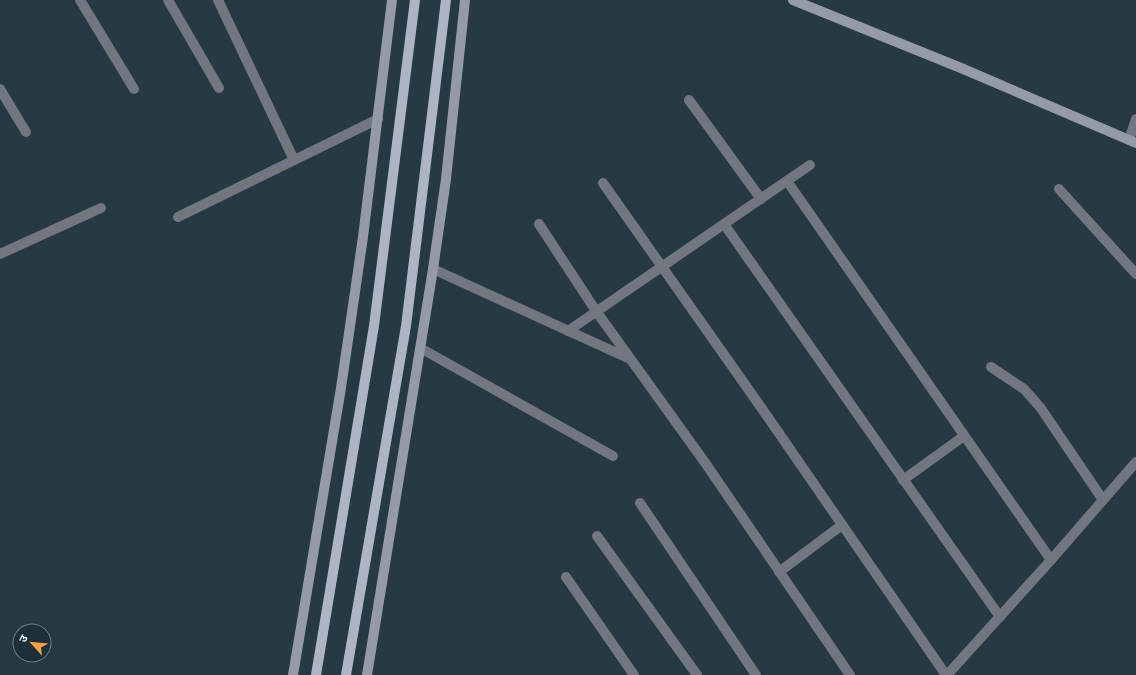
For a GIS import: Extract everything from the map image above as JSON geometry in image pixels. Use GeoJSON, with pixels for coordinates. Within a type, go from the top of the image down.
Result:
{"type":"FeatureCollection","features":[{"type":"Feature","properties":{"kind":"main road"},"geometry":{"type":"LineString","coordinates":[[293,675],[342,380],[363,237],[392,0]]}},
{"type":"Feature","properties":{"kind":"main road"},"geometry":{"type":"LineString","coordinates":[[316,675],[374,326],[415,0]]}},
{"type":"Feature","properties":{"kind":"main road"},"geometry":{"type":"LineString","coordinates":[[346,675],[406,326],[446,0]]}},
{"type":"Feature","properties":{"kind":"main road"},"geometry":{"type":"LineString","coordinates":[[367,675],[422,349],[446,179],[464,0]]}},
{"type":"Feature","properties":{"kind":"main road"},"geometry":{"type":"LineString","coordinates":[[793,0],[961,68],[1132,141]]}},
{"type":"Feature","properties":{"kind":"street"},"geometry":{"type":"LineString","coordinates":[[80,0],[134,90]]}},
{"type":"Feature","properties":{"kind":"street"},"geometry":{"type":"LineString","coordinates":[[168,0],[219,88]]}},
{"type":"Feature","properties":{"kind":"street"},"geometry":{"type":"LineString","coordinates":[[218,0],[294,160]]}},
{"type":"Feature","properties":{"kind":"street"},"geometry":{"type":"LineString","coordinates":[[0,89],[26,132]]}},
{"type":"Feature","properties":{"kind":"street"},"geometry":{"type":"LineString","coordinates":[[688,100],[760,199]]}},
{"type":"Feature","properties":{"kind":"street"},"geometry":{"type":"LineString","coordinates":[[178,217],[378,119]]}},
{"type":"Feature","properties":{"kind":"street"},"geometry":{"type":"LineString","coordinates":[[1132,141],[1136,119]]}},
{"type":"Feature","properties":{"kind":"street"},"geometry":{"type":"LineString","coordinates":[[568,331],[810,165]]}},
{"type":"Feature","properties":{"kind":"street"},"geometry":{"type":"LineString","coordinates":[[787,181],[1051,560]]}},
{"type":"Feature","properties":{"kind":"street"},"geometry":{"type":"LineString","coordinates":[[603,183],[947,675],[1051,560],[1136,462]]}},
{"type":"Feature","properties":{"kind":"street"},"geometry":{"type":"LineString","coordinates":[[1059,189],[1136,274]]}},
{"type":"Feature","properties":{"kind":"street"},"geometry":{"type":"LineString","coordinates":[[0,254],[100,208]]}},
{"type":"Feature","properties":{"kind":"street"},"geometry":{"type":"LineString","coordinates":[[540,224],[596,312],[780,572],[850,675]]}},
{"type":"Feature","properties":{"kind":"street"},"geometry":{"type":"LineString","coordinates":[[724,224],[1000,617]]}},
{"type":"Feature","properties":{"kind":"street"},"geometry":{"type":"LineString","coordinates":[[433,269],[631,360]]}},
{"type":"Feature","properties":{"kind":"street"},"geometry":{"type":"LineString","coordinates":[[422,349],[613,456]]}},
{"type":"Feature","properties":{"kind":"street"},"geometry":{"type":"LineString","coordinates":[[991,367],[1024,389],[1040,407],[1103,500]]}},
{"type":"Feature","properties":{"kind":"street"},"geometry":{"type":"LineString","coordinates":[[903,480],[964,436]]}},
{"type":"Feature","properties":{"kind":"street"},"geometry":{"type":"LineString","coordinates":[[640,502],[756,675]]}},
{"type":"Feature","properties":{"kind":"street"},"geometry":{"type":"LineString","coordinates":[[780,572],[842,525]]}},
{"type":"Feature","properties":{"kind":"street"},"geometry":{"type":"LineString","coordinates":[[598,536],[697,675]]}},
{"type":"Feature","properties":{"kind":"street"},"geometry":{"type":"LineString","coordinates":[[566,577],[634,675]]}}]}
